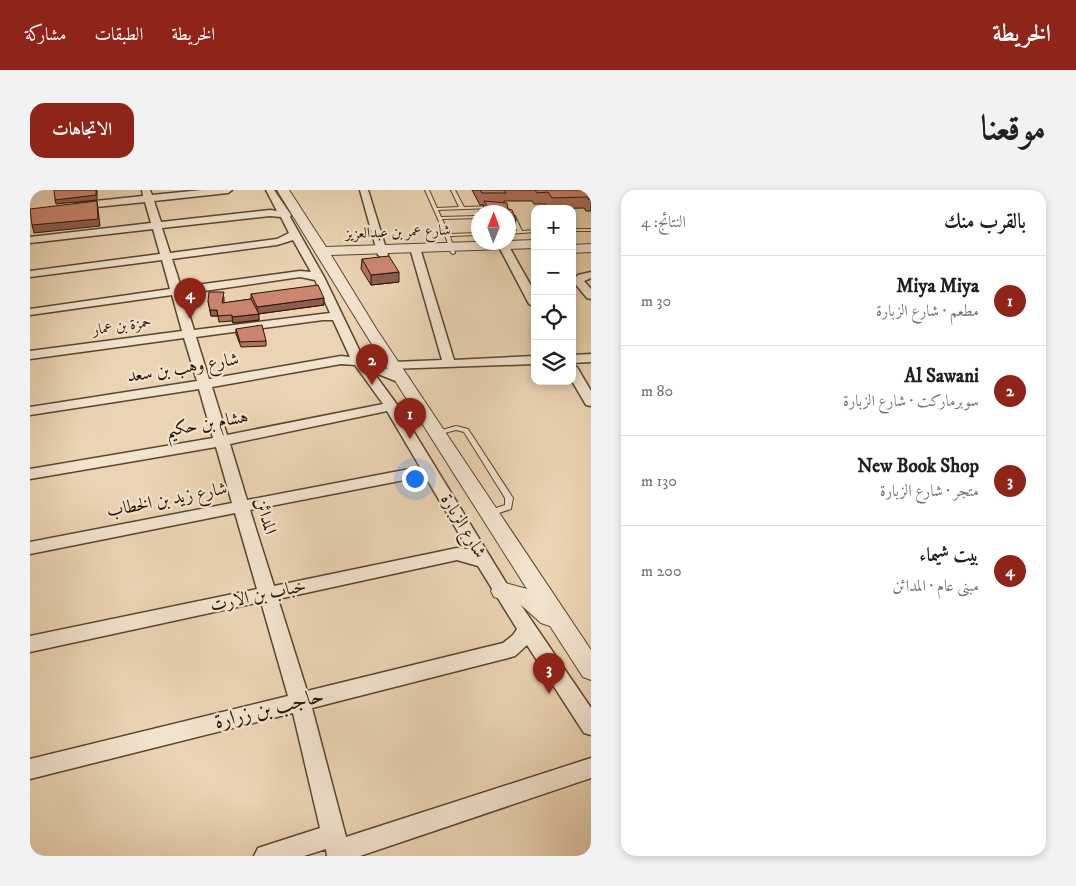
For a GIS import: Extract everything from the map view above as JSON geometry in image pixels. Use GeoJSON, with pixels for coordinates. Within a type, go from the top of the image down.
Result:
{"type":"FeatureCollection","features":[{"type":"Feature","properties":{"kind":"street"},"geometry":{"type":"LineString","coordinates":[[67,208],[148,194],[228,190]]}},
{"type":"Feature","properties":{"kind":"street","name":"شارع الزبارة"},"geometry":{"type":"LineString","coordinates":[[270,190],[283,204],[320,263],[370,330],[399,373],[591,670]]}},
{"type":"Feature","properties":{"kind":"street"},"geometry":{"type":"LineString","coordinates":[[364,190],[382,252]]}},
{"type":"Feature","properties":{"kind":"street","name":"المدائن"},"geometry":{"type":"LineString","coordinates":[[148,194],[300,702],[337,848]]}},
{"type":"Feature","properties":{"kind":"street"},"geometry":{"type":"LineString","coordinates":[[30,240],[270,213],[283,204]]}},
{"type":"Feature","properties":{"kind":"street","name":"شارع الزبارة"},"geometry":{"type":"LineString","coordinates":[[283,204],[294,234],[320,263],[338,317],[360,362],[390,406],[502,591],[591,726]]}},
{"type":"Feature","properties":{"kind":"street"},"geometry":{"type":"LineString","coordinates":[[30,274],[277,242],[290,238],[294,234]]}},
{"type":"Feature","properties":{"kind":"street"},"geometry":{"type":"LineString","coordinates":[[576,243],[591,243]]}},
{"type":"Feature","properties":{"kind":"street","name":"شارع عمر بن عبدالعزيز"},"geometry":{"type":"LineString","coordinates":[[320,263],[382,252],[416,251],[451,245],[471,246]]}},
{"type":"Feature","properties":{"kind":"street","name":"شارع عمر بن عبدالعزيز"},"geometry":{"type":"LineString","coordinates":[[516,246],[531,245]]}},
{"type":"Feature","properties":{"kind":"street"},"geometry":{"type":"LineString","coordinates":[[576,249],[591,248]]}},
{"type":"Feature","properties":{"kind":"street","name":"شارع عمر بن عبدالعزيز"},"geometry":{"type":"LineString","coordinates":[[516,249],[531,250]]}},
{"type":"Feature","properties":{"kind":"street"},"geometry":{"type":"LineString","coordinates":[[505,250],[531,297]]}},
{"type":"Feature","properties":{"kind":"street"},"geometry":{"type":"LineString","coordinates":[[416,251],[449,364]]}},
{"type":"Feature","properties":{"kind":"street"},"geometry":{"type":"LineString","coordinates":[[30,312],[300,274],[320,263]]}},
{"type":"Feature","properties":{"kind":"street"},"geometry":{"type":"LineString","coordinates":[[591,277],[577,278],[591,296]]}},
{"type":"Feature","properties":{"kind":"street"},"geometry":{"type":"LineString","coordinates":[[591,277],[586,284],[591,292]]}},
{"type":"Feature","properties":{"kind":"street","name":"حمزة بن عمار"},"geometry":{"type":"LineString","coordinates":[[30,355],[323,316],[338,317]]}},
{"type":"Feature","properties":{"kind":"street"},"geometry":{"type":"LineString","coordinates":[[341,360],[348,354],[358,336],[370,330]]}},
{"type":"Feature","properties":{"kind":"street"},"geometry":{"type":"LineString","coordinates":[[576,359],[591,358]]}},
{"type":"Feature","properties":{"kind":"street","name":"شارع وهب بن سعد"},"geometry":{"type":"LineString","coordinates":[[30,411],[205,384],[341,360],[360,362],[399,373]]}},
{"type":"Feature","properties":{"kind":"street"},"geometry":{"type":"LineString","coordinates":[[399,373],[449,364],[531,360]]}},
{"type":"Feature","properties":{"kind":"street"},"geometry":{"type":"LineString","coordinates":[[576,377],[591,402]]}},
{"type":"Feature","properties":{"kind":"street","name":"هشام بن حكيم"},"geometry":{"type":"LineString","coordinates":[[30,474],[222,441],[369,412],[390,406]]}},
{"type":"Feature","properties":{"kind":"street","name":"شارع زيد بن الخطاب"},"geometry":{"type":"LineString","coordinates":[[30,548],[429,470]]}},
{"type":"Feature","properties":{"kind":"street","name":"خباب بن الارت"},"geometry":{"type":"LineString","coordinates":[[30,644],[457,554],[470,556],[486,562]]}},
{"type":"Feature","properties":{"kind":"street"},"geometry":{"type":"LineString","coordinates":[[502,591],[528,598],[540,607],[576,646]]}},
{"type":"Feature","properties":{"kind":"street"},"geometry":{"type":"LineString","coordinates":[[508,650],[520,642],[527,629]]}},
{"type":"Feature","properties":{"kind":"street","name":"حاجب بن زرارة"},"geometry":{"type":"LineString","coordinates":[[30,769],[508,650],[527,652],[546,658]]}},
{"type":"Feature","properties":{"kind":"street"},"geometry":{"type":"LineString","coordinates":[[266,856],[337,848],[590,769]]}},
{"type":"Feature","properties":{"kind":"lane"},"geometry":{"type":"LineString","coordinates":[[427,190],[451,245],[471,237]]}},
{"type":"Feature","properties":{"kind":"lane"},"geometry":{"type":"LineString","coordinates":[[453,190],[462,208]]}},
{"type":"Feature","properties":{"kind":"lane"},"geometry":{"type":"LineString","coordinates":[[435,209],[471,208]]}},
{"type":"Feature","properties":{"kind":"lane"},"geometry":{"type":"LineString","coordinates":[[440,218],[471,217]]}},
{"type":"Feature","properties":{"kind":"lane"},"geometry":{"type":"LineString","coordinates":[[516,224],[520,232]]}},
{"type":"Feature","properties":{"kind":"lane"},"geometry":{"type":"LineString","coordinates":[[576,230],[591,230]]}},
{"type":"Feature","properties":{"kind":"lane"},"geometry":{"type":"LineString","coordinates":[[516,232],[531,231]]}},
{"type":"Feature","properties":{"kind":"lane"},"geometry":{"type":"LineString","coordinates":[[437,433],[456,428],[466,430],[509,498],[508,507],[490,513]]}},
{"type":"Feature","properties":{"kind":"building"},"geometry":{"type":"Polygon","coordinates":[[[54,190],[96,190],[96,195],[55,200],[54,190]]]}},
{"type":"Feature","properties":{"kind":"building"},"geometry":{"type":"Polygon","coordinates":[[[480,190],[504,190],[506,193],[482,193],[480,190]]]}},
{"type":"Feature","properties":{"kind":"building"},"geometry":{"type":"Polygon","coordinates":[[[535,190],[591,190],[591,199],[589,200],[587,197],[552,198],[548,192],[537,193],[535,190]]]}},
{"type":"Feature","properties":{"kind":"building"},"geometry":{"type":"Polygon","coordinates":[[[97,201],[98,219],[32,225],[30,209],[97,201]]]}},
{"type":"Feature","properties":{"kind":"building"},"geometry":{"type":"Polygon","coordinates":[[[484,201],[507,203],[507,205],[486,205],[484,201]]]}},
{"type":"Feature","properties":{"kind":"building"},"geometry":{"type":"Polygon","coordinates":[[[389,256],[399,272],[371,275],[362,259],[389,256]]]}},
{"type":"Feature","properties":{"kind":"building"},"geometry":{"type":"Polygon","coordinates":[[[318,285],[324,298],[257,307],[251,294],[318,285]]]}},
{"type":"Feature","properties":{"kind":"building"},"geometry":{"type":"Polygon","coordinates":[[[209,292],[224,292],[222,303],[251,299],[259,314],[232,317],[232,315],[218,316],[217,310],[210,310],[209,292]]]}},
{"type":"Feature","properties":{"kind":"building"},"geometry":{"type":"Polygon","coordinates":[[[262,325],[266,341],[240,342],[236,329],[262,325]]]}},
{"type":"Feature","properties":{"kind":"place","name":"بيت شيماء"},"geometry":{"type":"Point","coordinates":[190,319]}},
{"type":"Feature","properties":{"kind":"place","name":"Al Sawani"},"geometry":{"type":"Point","coordinates":[372,385]}},
{"type":"Feature","properties":{"kind":"place","name":"Miya Miya"},"geometry":{"type":"Point","coordinates":[410,439]}},
{"type":"Feature","properties":{"kind":"place","name":"New Book Shop"},"geometry":{"type":"Point","coordinates":[549,694]}}]}
